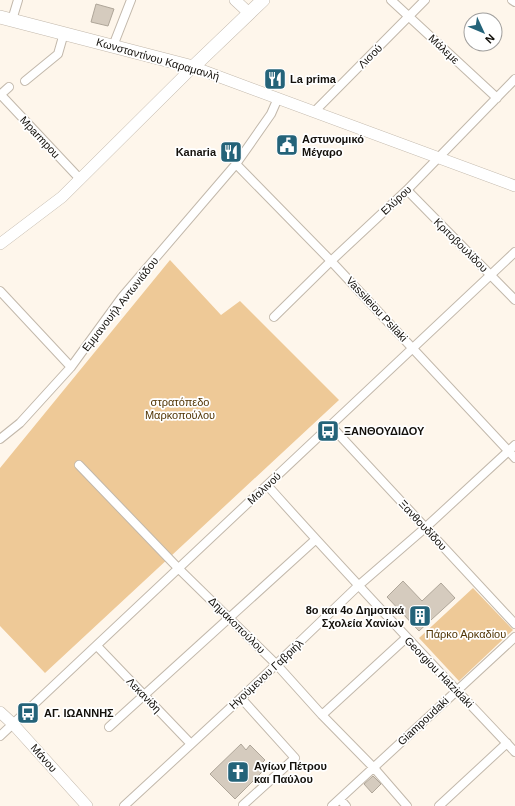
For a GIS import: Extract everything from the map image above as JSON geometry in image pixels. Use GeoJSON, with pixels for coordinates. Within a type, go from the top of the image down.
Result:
{"type":"FeatureCollection","features":[{"type":"Feature","properties":{"kind":"main road"},"geometry":{"type":"LineString","coordinates":[[193,67],[263,0]]}},
{"type":"Feature","properties":{"kind":"main road","name":"Κωνσταντίνου Καραμανλή"},"geometry":{"type":"LineString","coordinates":[[6,18],[193,67]]}},
{"type":"Feature","properties":{"kind":"street"},"geometry":{"type":"LineString","coordinates":[[6,18],[18,0]]}},
{"type":"Feature","properties":{"kind":"street"},"geometry":{"type":"LineString","coordinates":[[113,46],[131,0]]}},
{"type":"Feature","properties":{"kind":"street"},"geometry":{"type":"LineString","coordinates":[[235,0],[249,13]]}},
{"type":"Feature","properties":{"kind":"street","name":"Μάλεμε"},"geometry":{"type":"LineString","coordinates":[[391,0],[497,98]]}},
{"type":"Feature","properties":{"kind":"street","name":"Λισού"},"geometry":{"type":"LineString","coordinates":[[314,112],[425,0]]}},
{"type":"Feature","properties":{"kind":"street"},"geometry":{"type":"LineString","coordinates":[[25,81],[58,54],[64,33]]}},
{"type":"Feature","properties":{"kind":"street"},"geometry":{"type":"LineString","coordinates":[[0,244],[62,197],[193,67]]}},
{"type":"Feature","properties":{"kind":"street","name":"Κωνσταντίνου Καραμανλή"},"geometry":{"type":"LineString","coordinates":[[193,67],[515,186]]}},
{"type":"Feature","properties":{"kind":"street","name":"Ελύρου"},"geometry":{"type":"LineString","coordinates":[[274,317],[407,190],[515,79]]}},
{"type":"Feature","properties":{"kind":"street"},"geometry":{"type":"LineString","coordinates":[[0,95],[9,87]]}},
{"type":"Feature","properties":{"kind":"street","name":"Mparmpou"},"geometry":{"type":"LineString","coordinates":[[0,95],[80,179]]}},
{"type":"Feature","properties":{"kind":"street","name":"Εμμανουήλ Αντωνιάδου"},"geometry":{"type":"LineString","coordinates":[[0,439],[20,423],[72,367],[122,297],[236,164],[271,114],[278,98]]}},
{"type":"Feature","properties":{"kind":"street","name":"Vassileiou Psilaki"},"geometry":{"type":"LineString","coordinates":[[236,164],[331,261],[515,458]]}},
{"type":"Feature","properties":{"kind":"street","name":"Κριτοβουλίδου"},"geometry":{"type":"LineString","coordinates":[[407,190],[515,300]]}},
{"type":"Feature","properties":{"kind":"street","name":"Μαλινού"},"geometry":{"type":"LineString","coordinates":[[0,736],[515,252]]}},
{"type":"Feature","properties":{"kind":"street"},"geometry":{"type":"LineString","coordinates":[[0,291],[72,367]]}},
{"type":"Feature","properties":{"kind":"street","name":"Ξανθουδίδου"},"geometry":{"type":"LineString","coordinates":[[331,426],[515,624]]}},
{"type":"Feature","properties":{"kind":"street","name":"Ηγούμενου Γαβριήλ"},"geometry":{"type":"LineString","coordinates":[[124,806],[242,698],[358,586],[425,528],[515,445]]}},
{"type":"Feature","properties":{"kind":"street","name":"Δημακοπούλου"},"geometry":{"type":"LineString","coordinates":[[79,465],[179,569],[277,665],[322,715],[374,768],[407,806]]}},
{"type":"Feature","properties":{"kind":"street","name":"Georgiou Hatzidaki"},"geometry":{"type":"LineString","coordinates":[[267,485],[315,540],[406,638],[515,752]]}},
{"type":"Feature","properties":{"kind":"street"},"geometry":{"type":"LineString","coordinates":[[109,727],[315,540]]}},
{"type":"Feature","properties":{"kind":"street","name":"Giampoudaki"},"geometry":{"type":"LineString","coordinates":[[332,806],[515,637]]}},
{"type":"Feature","properties":{"kind":"street"},"geometry":{"type":"LineString","coordinates":[[322,715],[406,638]]}},
{"type":"Feature","properties":{"kind":"street","name":"Λεκανίδη"},"geometry":{"type":"LineString","coordinates":[[97,646],[191,744]]}},
{"type":"Feature","properties":{"kind":"street"},"geometry":{"type":"LineString","coordinates":[[242,698],[295,758],[243,805]]}},
{"type":"Feature","properties":{"kind":"street","name":"Μάνου"},"geometry":{"type":"LineString","coordinates":[[0,712],[13,724],[87,806]]}},
{"type":"Feature","properties":{"kind":"street"},"geometry":{"type":"LineString","coordinates":[[439,806],[507,743]]}},
{"type":"Feature","properties":{"kind":"street"},"geometry":{"type":"LineString","coordinates":[[340,799],[346,806]]}},
{"type":"Feature","properties":{"kind":"green space","name":"στρατόπεδο Μαρκοπούλου"},"geometry":{"type":"Polygon","coordinates":[[[170,260],[221,315],[240,301],[339,400],[45,673],[0,626],[0,468],[170,260]]]}},
{"type":"Feature","properties":{"kind":"green space","name":"Πάρκο Αρκαδίου"},"geometry":{"type":"Polygon","coordinates":[[[473,588],[513,630],[459,681],[419,638],[473,588]]]}},
{"type":"Feature","properties":{"kind":"building"},"geometry":{"type":"Polygon","coordinates":[[[96,4],[114,9],[108,26],[91,22],[96,4]]]}},
{"type":"Feature","properties":{"kind":"building","name":"8ο και 4ο Δημοτικά Σχολεία Χανίων"},"geometry":{"type":"Polygon","coordinates":[[[403,581],[422,601],[441,583],[455,598],[419,631],[387,597],[403,581]]]}},
{"type":"Feature","properties":{"kind":"building","name":"Αγίων Πέτρου και Παύλου"},"geometry":{"type":"Polygon","coordinates":[[[241,744],[246,750],[250,745],[265,760],[260,765],[265,769],[235,799],[210,774],[241,744]]]}},
{"type":"Feature","properties":{"kind":"building"},"geometry":{"type":"Polygon","coordinates":[[[373,776],[381,784],[372,793],[364,784],[373,776]]]}},
{"type":"Feature","properties":{"kind":"place","name":"La prima"},"geometry":{"type":"Point","coordinates":[275,79]}},
{"type":"Feature","properties":{"kind":"place","name":"Αστυνομικό Μέγαρο"},"geometry":{"type":"Point","coordinates":[287,145]}},
{"type":"Feature","properties":{"kind":"place","name":"Kanaria"},"geometry":{"type":"Point","coordinates":[231,152]}},
{"type":"Feature","properties":{"kind":"place","name":"ΞΑΝΘΟΥΔΙΔΟΥ"},"geometry":{"type":"Point","coordinates":[328,431]}},
{"type":"Feature","properties":{"kind":"place","name":"8ο και 4ο Δημοτικά Σχολεία Χανίων"},"geometry":{"type":"Point","coordinates":[420,616]}},
{"type":"Feature","properties":{"kind":"place","name":"ΑΓ. ΙΩΑΝΝΗΣ"},"geometry":{"type":"Point","coordinates":[28,713]}},
{"type":"Feature","properties":{"kind":"place","name":"Αγίων Πέτρου και Παύλου"},"geometry":{"type":"Point","coordinates":[238,772]}}]}
